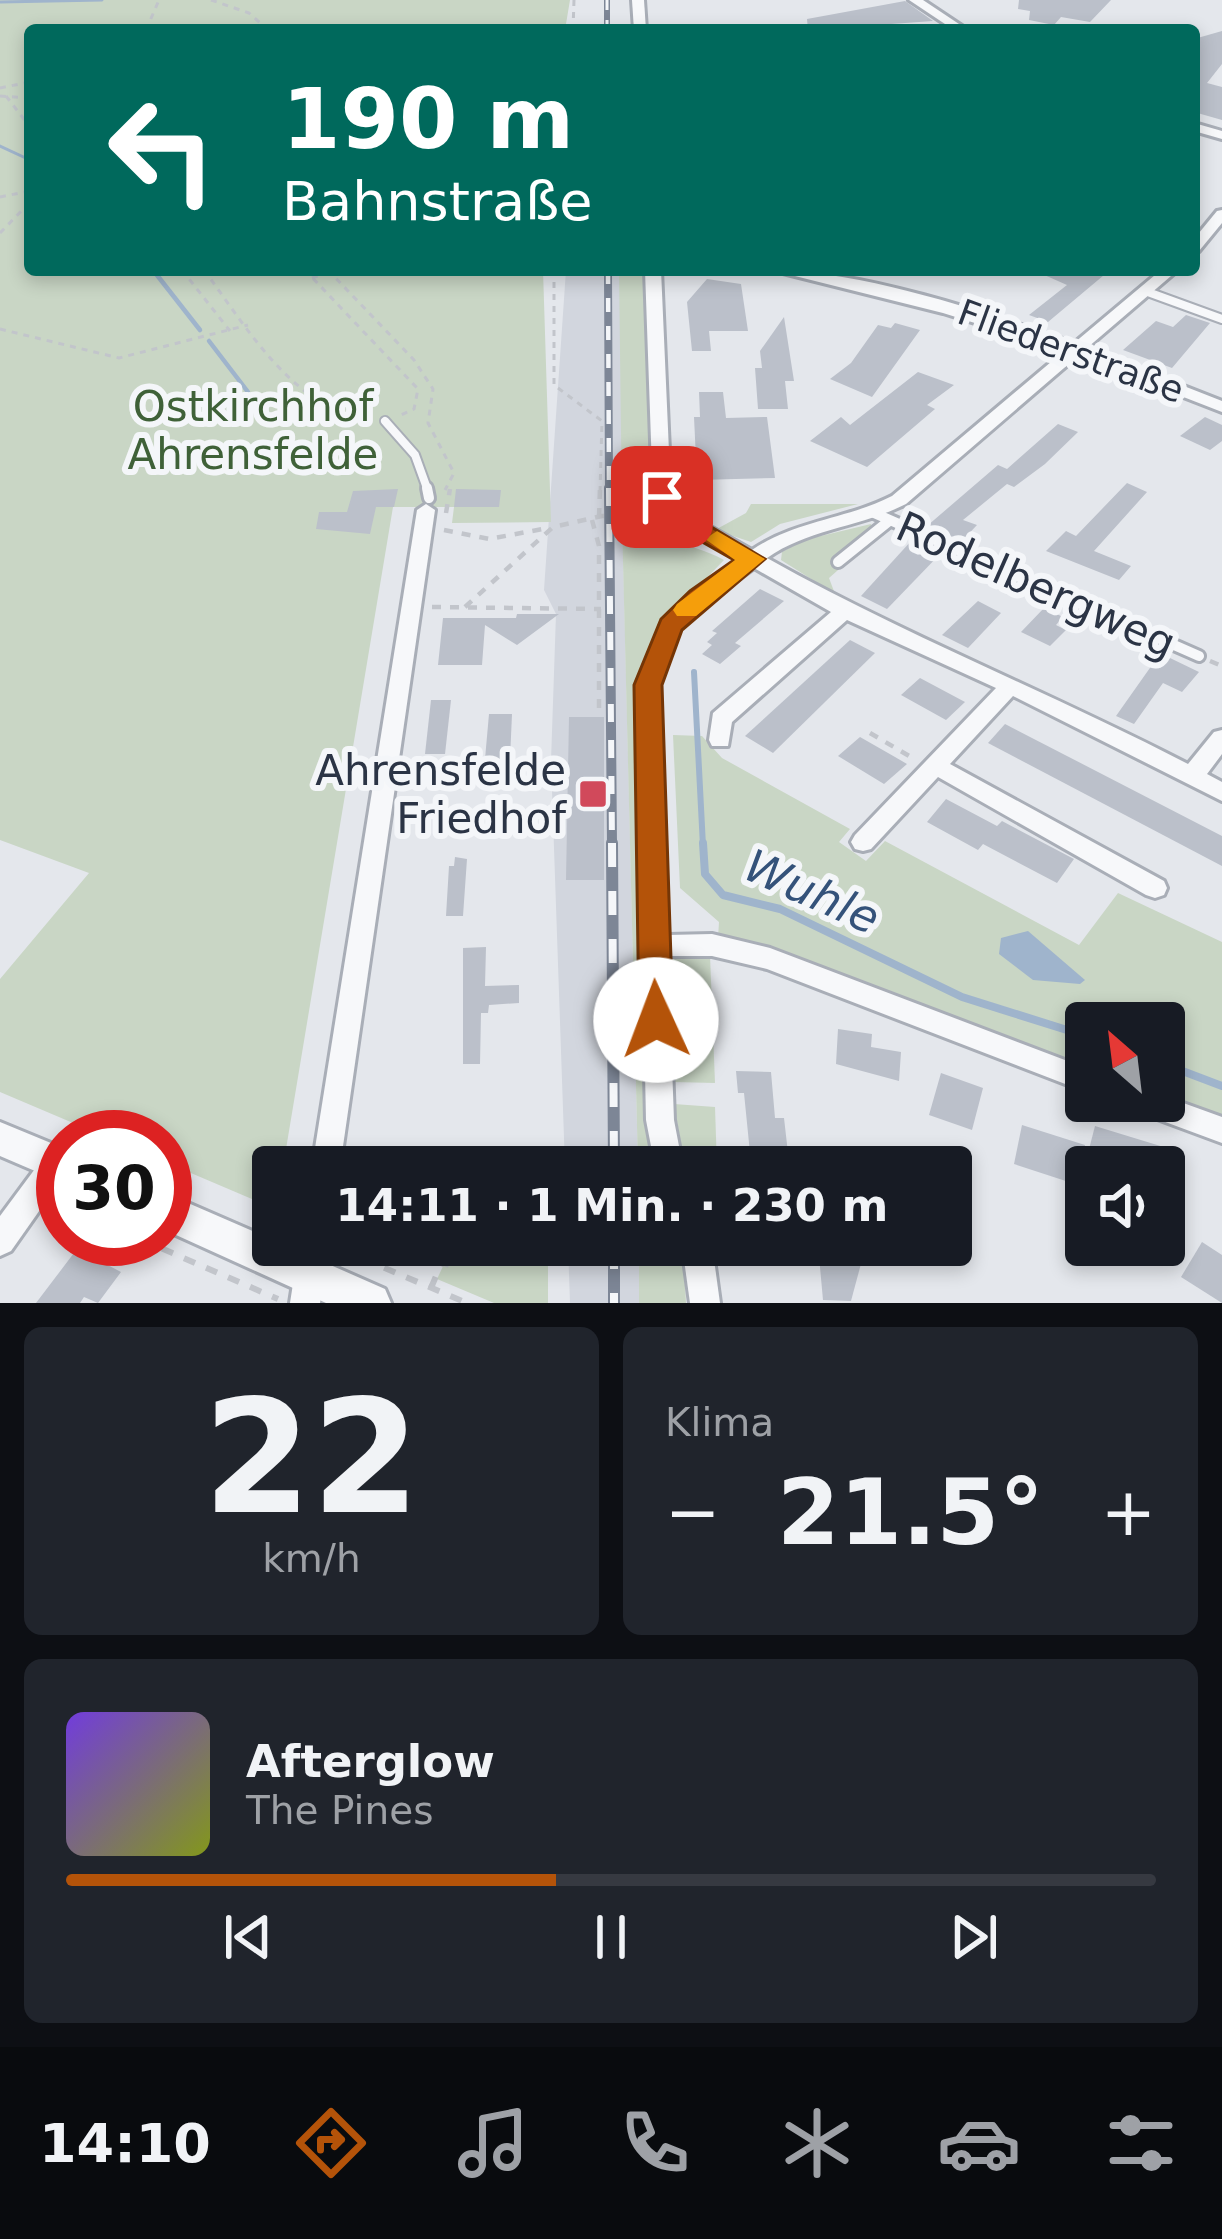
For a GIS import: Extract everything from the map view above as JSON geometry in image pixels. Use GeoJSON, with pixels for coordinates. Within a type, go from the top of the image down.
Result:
{"type":"FeatureCollection","features":[{"type":"Feature","properties":{"kind":"street"},"geometry":{"type":"LineString","coordinates":[[915,0],[953,24]]}},
{"type":"Feature","properties":{"kind":"street"},"geometry":{"type":"LineString","coordinates":[[1200,241],[1221,218]]}},
{"type":"Feature","properties":{"kind":"street"},"geometry":{"type":"LineString","coordinates":[[652,276],[662,497],[674,516],[845,610],[1011,685],[1222,792]]}},
{"type":"Feature","properties":{"kind":"street","name":"Fliederstraße"},"geometry":{"type":"LineString","coordinates":[[810,276],[899,293],[1079,348],[1222,407]]}},
{"type":"Feature","properties":{"kind":"street"},"geometry":{"type":"LineString","coordinates":[[665,1146],[653,946],[648,685],[670,626],[752,559],[800,531],[882,517],[1162,276]]}},
{"type":"Feature","properties":{"kind":"street"},"geometry":{"type":"LineString","coordinates":[[329,1146],[411,608],[434,502]]}},
{"type":"Feature","properties":{"kind":"street"},"geometry":{"type":"LineString","coordinates":[[720,740],[721,719],[845,610]]}},
{"type":"Feature","properties":{"kind":"street"},"geometry":{"type":"LineString","coordinates":[[863,842],[1011,685]]}},
{"type":"Feature","properties":{"kind":"street"},"geometry":{"type":"LineString","coordinates":[[1192,776],[1222,738]]}},
{"type":"Feature","properties":{"kind":"street"},"geometry":{"type":"LineString","coordinates":[[933,766],[1155,888]]}},
{"type":"Feature","properties":{"kind":"street"},"geometry":{"type":"LineString","coordinates":[[653,946],[712,945],[770,959],[1065,1072]]}},
{"type":"Feature","properties":{"kind":"street"},"geometry":{"type":"LineString","coordinates":[[1185,1116],[1222,1130]]}},
{"type":"Feature","properties":{"kind":"street"},"geometry":{"type":"LineString","coordinates":[[0,1139],[36,1155]]}},
{"type":"Feature","properties":{"kind":"street"},"geometry":{"type":"LineString","coordinates":[[0,1241],[36,1195]]}},
{"type":"Feature","properties":{"kind":"street"},"geometry":{"type":"LineString","coordinates":[[192,1225],[304,1282],[370,1303]]}},
{"type":"Feature","properties":{"kind":"street"},"geometry":{"type":"LineString","coordinates":[[700,1266],[705,1303]]}},
{"type":"Feature","properties":{"kind":"lane"},"geometry":{"type":"LineString","coordinates":[[1145,291],[1222,319]]}},
{"type":"Feature","properties":{"kind":"lane"},"geometry":{"type":"LineString","coordinates":[[385,421],[412,447],[434,502]]}},
{"type":"Feature","properties":{"kind":"lane"},"geometry":{"type":"LineString","coordinates":[[838,562],[882,517]]}},
{"type":"Feature","properties":{"kind":"lane","name":"Rodelbergweg"},"geometry":{"type":"LineString","coordinates":[[882,517],[1199,656]]}},
{"type":"Feature","properties":{"kind":"path"},"geometry":{"type":"LineString","coordinates":[[211,0],[249,13],[261,24]]}},
{"type":"Feature","properties":{"kind":"path"},"geometry":{"type":"LineString","coordinates":[[3,96],[24,121]]}},
{"type":"Feature","properties":{"kind":"path"},"geometry":{"type":"LineString","coordinates":[[0,232],[24,208]]}},
{"type":"Feature","properties":{"kind":"path"},"geometry":{"type":"LineString","coordinates":[[187,276],[230,331]]}},
{"type":"Feature","properties":{"kind":"path"},"geometry":{"type":"LineString","coordinates":[[209,276],[312,401],[340,418],[385,421],[414,409],[418,389],[407,372],[312,278],[317,276]]}},
{"type":"Feature","properties":{"kind":"path"},"geometry":{"type":"LineString","coordinates":[[336,276],[434,389],[425,408],[427,431],[454,473],[450,487],[434,502]]}},
{"type":"Feature","properties":{"kind":"path"},"geometry":{"type":"LineString","coordinates":[[554,276],[554,385],[602,421],[596,518],[601,609],[599,717]]}},
{"type":"Feature","properties":{"kind":"path"},"geometry":{"type":"LineString","coordinates":[[0,329],[119,358],[248,325]]}},
{"type":"Feature","properties":{"kind":"path"},"geometry":{"type":"LineString","coordinates":[[434,502],[450,487]]}},
{"type":"Feature","properties":{"kind":"path"},"geometry":{"type":"LineString","coordinates":[[444,533],[489,539],[520,537],[596,518],[639,517]]}},
{"type":"Feature","properties":{"kind":"path"},"geometry":{"type":"LineString","coordinates":[[465,607],[553,527]]}},
{"type":"Feature","properties":{"kind":"path"},"geometry":{"type":"LineString","coordinates":[[411,608],[601,609]]}},
{"type":"Feature","properties":{"kind":"path"},"geometry":{"type":"LineString","coordinates":[[870,733],[933,766]]}},
{"type":"Feature","properties":{"kind":"path"},"geometry":{"type":"LineString","coordinates":[[192,1253],[304,1282]]}},
{"type":"Feature","properties":{"kind":"path"},"geometry":{"type":"LineString","coordinates":[[380,1266],[467,1303]]}},
{"type":"Feature","properties":{"kind":"path"},"geometry":{"type":"LineString","coordinates":[[431,1288],[440,1266]]}},
{"type":"Feature","properties":{"kind":"shaded area"},"geometry":{"type":"Polygon","coordinates":[[[566,276],[639,276],[622,512],[637,1146],[564,1146],[551,761],[556,614],[544,590],[566,276]]]}},
{"type":"Feature","properties":{"kind":"shaded area"},"geometry":{"type":"Polygon","coordinates":[[[569,1266],[639,1266],[639,1303],[570,1303],[569,1266]]]}},
{"type":"Feature","properties":{"kind":"green space","name":"Ostkirchhof Ahrensfelde"},"geometry":{"type":"Polygon","coordinates":[[[0,0],[570,0],[566,24],[24,24],[24,276],[543,276],[551,522],[452,523],[454,507],[393,507],[286,1146],[252,1146],[252,1199],[192,1174],[192,1110],[42,1110],[0,1092],[0,979],[89,873],[0,840],[0,0]]]}},
{"type":"Feature","properties":{"kind":"green space"},"geometry":{"type":"Polygon","coordinates":[[[619,276],[646,276],[657,510],[636,515],[622,512],[619,276]]]}},
{"type":"Feature","properties":{"kind":"green space"},"geometry":{"type":"Polygon","coordinates":[[[751,504],[858,504],[780,524],[751,542],[715,530],[746,513],[751,504]]]}},
{"type":"Feature","properties":{"kind":"green space"},"geometry":{"type":"Polygon","coordinates":[[[638,519],[661,538],[666,535],[724,560],[659,627],[647,653],[641,686],[657,1146],[637,1146],[622,521],[638,519]]]}},
{"type":"Feature","properties":{"kind":"green space"},"geometry":{"type":"Polygon","coordinates":[[[871,524],[872,531],[832,562],[846,563],[829,578],[835,594],[781,560],[782,552],[804,540],[871,524]]]}},
{"type":"Feature","properties":{"kind":"green space"},"geometry":{"type":"Polygon","coordinates":[[[673,735],[702,736],[722,758],[850,829],[839,842],[866,861],[885,841],[1079,945],[1118,893],[1222,942],[1222,1121],[1185,1107],[1185,1002],[1065,1002],[1065,1063],[798,958],[718,938],[719,922],[680,888],[673,735]]]}},
{"type":"Feature","properties":{"kind":"green space"},"geometry":{"type":"Polygon","coordinates":[[[667,954],[710,955],[715,1083],[673,1082],[667,954]]]}},
{"type":"Feature","properties":{"kind":"green space"},"geometry":{"type":"Polygon","coordinates":[[[674,1104],[715,1107],[716,1146],[681,1146],[674,1104]]]}},
{"type":"Feature","properties":{"kind":"green space"},"geometry":{"type":"Polygon","coordinates":[[[443,1266],[548,1266],[548,1303],[494,1303],[437,1279],[443,1266]]]}},
{"type":"Feature","properties":{"kind":"green space"},"geometry":{"type":"Polygon","coordinates":[[[639,1266],[684,1266],[686,1303],[639,1303],[639,1266]]]}},
{"type":"Feature","properties":{"kind":"water"},"geometry":{"type":"Polygon","coordinates":[[[1028,931],[1085,980],[1080,984],[1033,980],[999,954],[1001,938],[1028,931]]]}},
{"type":"Feature","properties":{"kind":"building"},"geometry":{"type":"Polygon","coordinates":[[[1019,0],[1111,0],[1090,22],[1061,17],[1049,24],[1029,20],[1030,11],[1018,9],[1019,0]]]}},
{"type":"Feature","properties":{"kind":"building"},"geometry":{"type":"Polygon","coordinates":[[[905,1],[933,21],[807,24],[807,19],[905,1]]]}},
{"type":"Feature","properties":{"kind":"building"},"geometry":{"type":"Polygon","coordinates":[[[1222,31],[1222,64],[1207,83],[1222,87],[1222,120],[1200,114],[1200,37],[1222,31]]]}},
{"type":"Feature","properties":{"kind":"building"},"geometry":{"type":"Polygon","coordinates":[[[1047,276],[1103,276],[1048,322],[1029,315],[1067,285],[1047,276]]]}},
{"type":"Feature","properties":{"kind":"building"},"geometry":{"type":"Polygon","coordinates":[[[707,279],[741,284],[748,331],[709,331],[711,351],[692,351],[687,302],[707,279]]]}},
{"type":"Feature","properties":{"kind":"building"},"geometry":{"type":"Polygon","coordinates":[[[1186,315],[1210,323],[1172,368],[1123,350],[1156,321],[1173,327],[1186,315]]]}},
{"type":"Feature","properties":{"kind":"building"},"geometry":{"type":"Polygon","coordinates":[[[784,317],[794,381],[785,381],[788,409],[758,409],[755,368],[762,368],[760,351],[784,317]]]}},
{"type":"Feature","properties":{"kind":"building"},"geometry":{"type":"Polygon","coordinates":[[[895,323],[920,330],[872,397],[830,379],[851,363],[878,325],[891,328],[895,323]]]}},
{"type":"Feature","properties":{"kind":"building"},"geometry":{"type":"Polygon","coordinates":[[[918,372],[954,385],[927,405],[935,409],[867,467],[810,441],[841,417],[850,425],[918,372]]]}},
{"type":"Feature","properties":{"kind":"building"},"geometry":{"type":"Polygon","coordinates":[[[699,392],[723,392],[726,418],[767,417],[775,478],[697,480],[694,417],[700,417],[699,392]]]}},
{"type":"Feature","properties":{"kind":"building"},"geometry":{"type":"Polygon","coordinates":[[[1205,417],[1222,425],[1222,441],[1210,450],[1180,436],[1205,417]]]}},
{"type":"Feature","properties":{"kind":"building"},"geometry":{"type":"Polygon","coordinates":[[[1058,424],[1078,432],[1045,464],[1014,487],[1007,484],[963,520],[977,525],[962,541],[927,526],[998,465],[1007,469],[1058,424]]]}},
{"type":"Feature","properties":{"kind":"building"},"geometry":{"type":"Polygon","coordinates":[[[1127,483],[1147,492],[1094,551],[1131,566],[1119,580],[1046,551],[1066,531],[1076,536],[1127,483]]]}},
{"type":"Feature","properties":{"kind":"building"},"geometry":{"type":"Polygon","coordinates":[[[398,489],[394,507],[376,507],[370,534],[316,529],[319,512],[347,512],[353,491],[398,489]]]}},
{"type":"Feature","properties":{"kind":"building"},"geometry":{"type":"Polygon","coordinates":[[[456,489],[501,490],[499,507],[454,507],[456,489]]]}},
{"type":"Feature","properties":{"kind":"building"},"geometry":{"type":"Polygon","coordinates":[[[912,540],[941,553],[887,609],[861,596],[912,540]]]}},
{"type":"Feature","properties":{"kind":"building"},"geometry":{"type":"Polygon","coordinates":[[[760,589],[784,601],[735,643],[741,646],[720,664],[702,654],[712,645],[707,642],[717,633],[712,631],[760,589]]]}},
{"type":"Feature","properties":{"kind":"building"},"geometry":{"type":"Polygon","coordinates":[[[978,601],[1001,613],[968,648],[942,635],[978,601]]]}},
{"type":"Feature","properties":{"kind":"building"},"geometry":{"type":"Polygon","coordinates":[[[1044,608],[1063,617],[1056,625],[1066,630],[1050,646],[1021,632],[1044,608]]]}},
{"type":"Feature","properties":{"kind":"building"},"geometry":{"type":"Polygon","coordinates":[[[517,614],[559,614],[517,645],[485,625],[482,665],[438,665],[443,618],[516,618],[517,614]]]}},
{"type":"Feature","properties":{"kind":"building"},"geometry":{"type":"Polygon","coordinates":[[[850,640],[875,653],[773,753],[745,736],[850,640]]]}},
{"type":"Feature","properties":{"kind":"building"},"geometry":{"type":"Polygon","coordinates":[[[1170,658],[1199,672],[1182,692],[1163,683],[1134,724],[1116,716],[1152,665],[1160,668],[1170,658]]]}},
{"type":"Feature","properties":{"kind":"building"},"geometry":{"type":"Polygon","coordinates":[[[920,678],[965,702],[946,720],[901,695],[920,678]]]}},
{"type":"Feature","properties":{"kind":"building"},"geometry":{"type":"Polygon","coordinates":[[[431,700],[451,700],[445,754],[425,754],[431,700]]]}},
{"type":"Feature","properties":{"kind":"building"},"geometry":{"type":"Polygon","coordinates":[[[489,714],[512,714],[510,759],[485,759],[489,714]]]}},
{"type":"Feature","properties":{"kind":"building"},"geometry":{"type":"Polygon","coordinates":[[[569,717],[604,717],[604,880],[566,880],[569,717]]]}},
{"type":"Feature","properties":{"kind":"building"},"geometry":{"type":"Polygon","coordinates":[[[1005,724],[1222,836],[1222,866],[988,743],[1005,724]]]}},
{"type":"Feature","properties":{"kind":"building"},"geometry":{"type":"Polygon","coordinates":[[[860,737],[907,764],[884,784],[838,756],[860,737]]]}},
{"type":"Feature","properties":{"kind":"building"},"geometry":{"type":"Polygon","coordinates":[[[946,799],[997,826],[1002,821],[1074,859],[1057,883],[983,844],[978,850],[927,822],[946,799]]]}},
{"type":"Feature","properties":{"kind":"building"},"geometry":{"type":"Polygon","coordinates":[[[455,857],[467,859],[463,916],[446,916],[449,866],[454,866],[455,857]]]}},
{"type":"Feature","properties":{"kind":"building"},"geometry":{"type":"Polygon","coordinates":[[[486,947],[485,986],[519,985],[519,1003],[489,1005],[488,1013],[481,1013],[480,1064],[463,1064],[463,948],[486,947]]]}},
{"type":"Feature","properties":{"kind":"building"},"geometry":{"type":"Polygon","coordinates":[[[838,1029],[872,1034],[871,1047],[901,1052],[899,1081],[836,1064],[838,1029]]]}},
{"type":"Feature","properties":{"kind":"building"},"geometry":{"type":"Polygon","coordinates":[[[736,1071],[771,1072],[775,1118],[784,1118],[787,1146],[749,1146],[744,1093],[738,1093],[736,1071]]]}},
{"type":"Feature","properties":{"kind":"building"},"geometry":{"type":"Polygon","coordinates":[[[941,1073],[983,1088],[972,1130],[929,1115],[941,1073]]]}},
{"type":"Feature","properties":{"kind":"building"},"geometry":{"type":"Polygon","coordinates":[[[1022,1125],[1085,1145],[1065,1146],[1065,1181],[1014,1164],[1022,1125]]]}},
{"type":"Feature","properties":{"kind":"building"},"geometry":{"type":"Polygon","coordinates":[[[1095,1126],[1160,1146],[1090,1146],[1095,1126]]]}},
{"type":"Feature","properties":{"kind":"building"},"geometry":{"type":"Polygon","coordinates":[[[1202,1242],[1222,1255],[1222,1303],[1181,1277],[1202,1242]]]}},
{"type":"Feature","properties":{"kind":"building"},"geometry":{"type":"Polygon","coordinates":[[[64,1266],[110,1266],[121,1272],[98,1303],[84,1297],[80,1303],[36,1303],[64,1266]]]}},
{"type":"Feature","properties":{"kind":"building"},"geometry":{"type":"Polygon","coordinates":[[[820,1266],[860,1266],[851,1301],[823,1300],[820,1266]]]}},
{"type":"Feature","properties":{"kind":"waterway"},"geometry":{"type":"LineString","coordinates":[[0,2],[102,0]]}},
{"type":"Feature","properties":{"kind":"waterway","name":"Wuhle"},"geometry":{"type":"LineString","coordinates":[[0,146],[24,157]]}},
{"type":"Feature","properties":{"kind":"waterway","name":"Wuhle"},"geometry":{"type":"LineString","coordinates":[[158,276],[200,330]]}},
{"type":"Feature","properties":{"kind":"waterway","name":"Wuhle"},"geometry":{"type":"LineString","coordinates":[[209,341],[248,392]]}},
{"type":"Feature","properties":{"kind":"waterway","name":"Wuhle"},"geometry":{"type":"LineString","coordinates":[[694,672],[703,846]]}},
{"type":"Feature","properties":{"kind":"waterway","name":"Wuhle"},"geometry":{"type":"LineString","coordinates":[[703,843],[705,874],[723,895],[780,909],[962,997],[1065,1029]]}},
{"type":"Feature","properties":{"kind":"waterway","name":"Wuhle"},"geometry":{"type":"LineString","coordinates":[[1185,1072],[1222,1086]]}},
{"type":"Feature","properties":{"kind":"railway"},"geometry":{"type":"LineString","coordinates":[[607,0],[607,24]]}},
{"type":"Feature","properties":{"kind":"railway"},"geometry":{"type":"LineString","coordinates":[[608,276],[609,491]]}},
{"type":"Feature","properties":{"kind":"railway"},"geometry":{"type":"LineString","coordinates":[[609,488],[612,846]]}},
{"type":"Feature","properties":{"kind":"railway"},"geometry":{"type":"LineString","coordinates":[[612,843],[614,1146]]}},
{"type":"Feature","properties":{"kind":"railway"},"geometry":{"type":"LineString","coordinates":[[614,1266],[614,1303]]}},
{"type":"Feature","properties":{"kind":"slow traffic"},"geometry":{"type":"LineString","coordinates":[[686,610],[752,559],[717,539]]}},
{"type":"Feature","properties":{"kind":"place","name":"Ahrensfelde Friedhof"},"geometry":{"type":"Point","coordinates":[593,794]}},
{"type":"Feature","properties":{"kind":"route"},"geometry":{"type":"LineString","coordinates":[[656,1020],[648,685],[656,653],[670,626],[752,559],[674,516],[662,497]]}}]}
